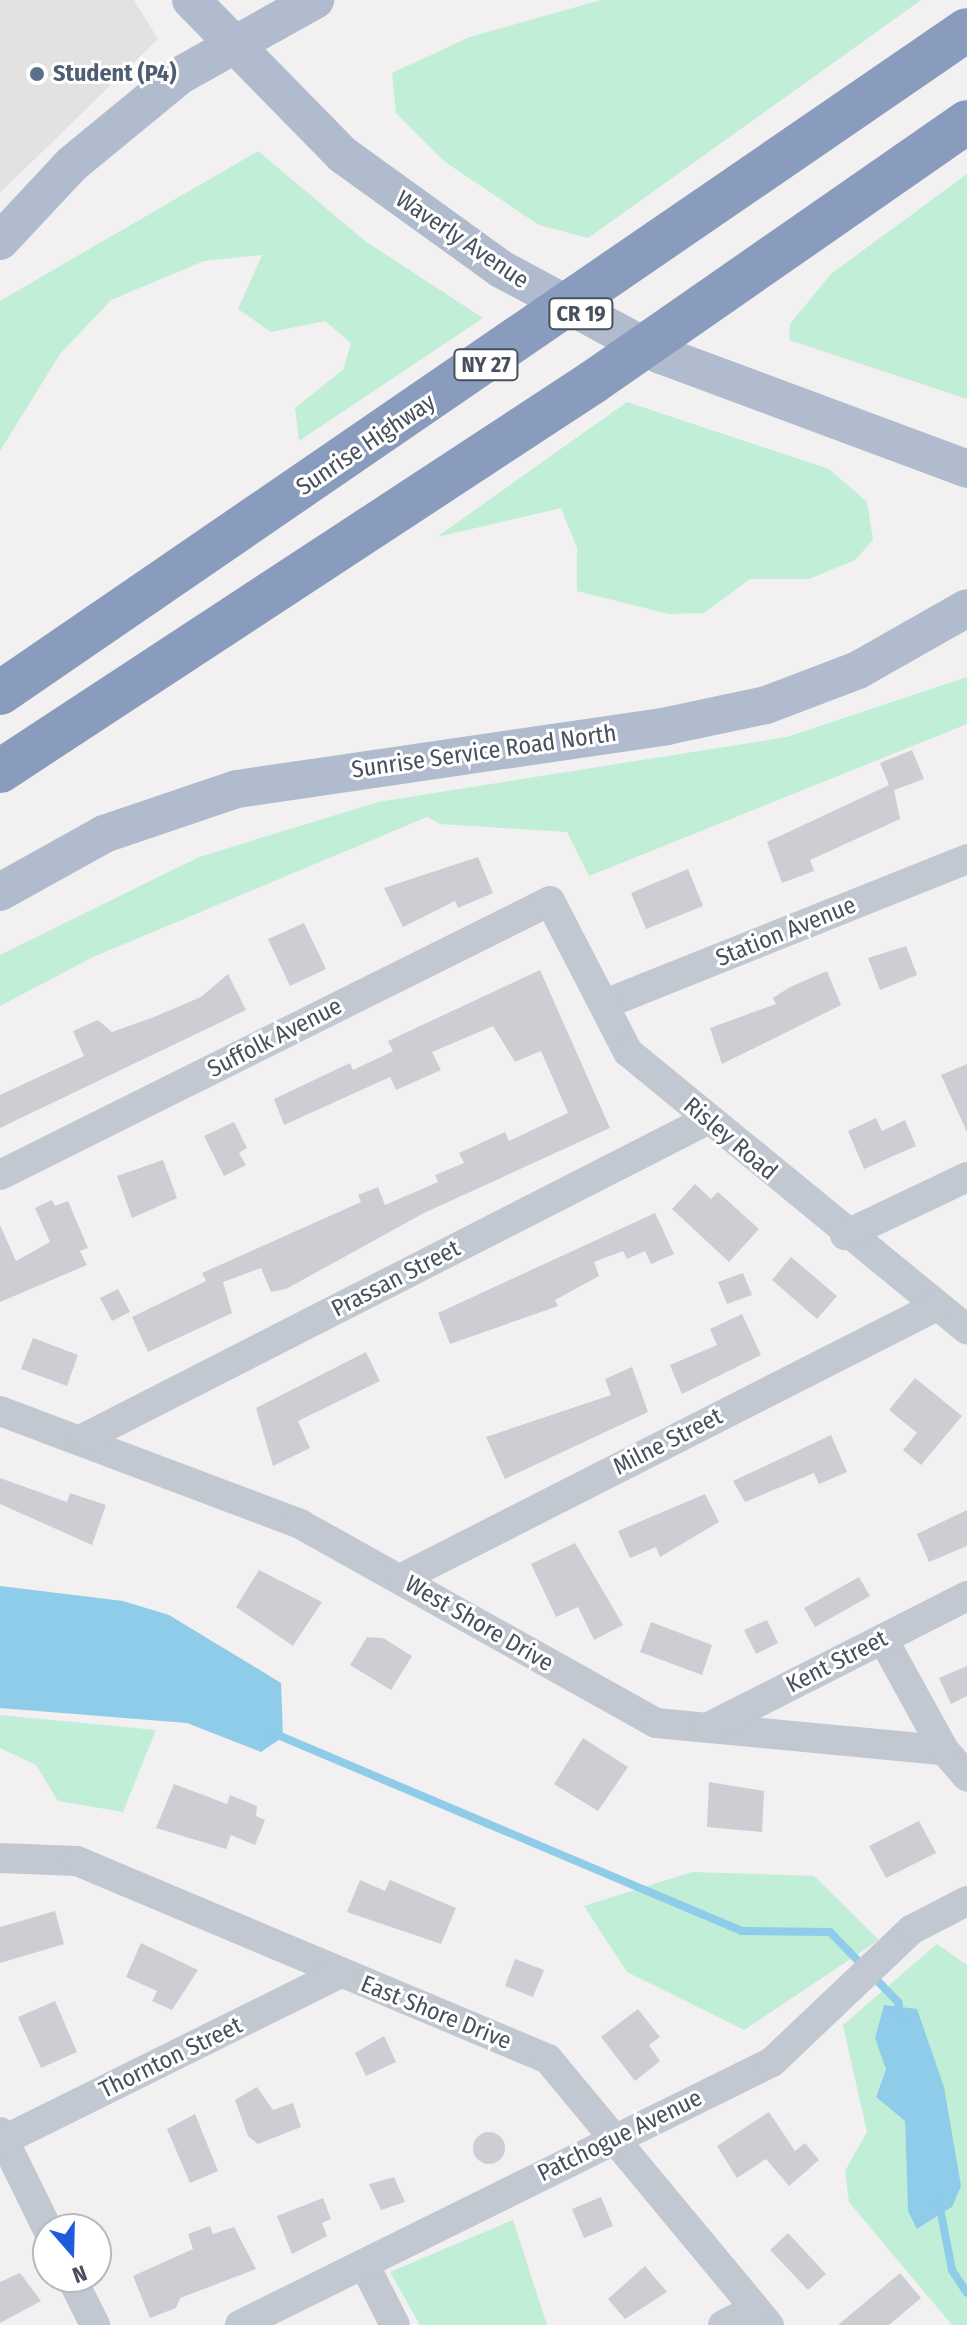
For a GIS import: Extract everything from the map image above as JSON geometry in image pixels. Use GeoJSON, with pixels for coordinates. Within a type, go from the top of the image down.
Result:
{"type":"FeatureCollection","features":[{"type":"Feature","properties":{"kind":"highway","name":"Sunrise Highway"},"geometry":{"type":"LineString","coordinates":[[0,693],[967,30]]}},
{"type":"Feature","properties":{"kind":"highway"},"geometry":{"type":"LineString","coordinates":[[6,768],[593,382],[967,122]]}},
{"type":"Feature","properties":{"kind":"main road","name":"Waverly Avenue"},"geometry":{"type":"LineString","coordinates":[[191,0],[228,44],[343,155],[440,230],[649,349],[806,411],[967,469]]}},
{"type":"Feature","properties":{"kind":"main road"},"geometry":{"type":"LineString","coordinates":[[0,241],[106,133],[228,44],[315,0]]}},
{"type":"Feature","properties":{"kind":"main road","name":"Sunrise Service Road North"},"geometry":{"type":"LineString","coordinates":[[0,892],[104,834],[237,789],[667,726],[766,705],[858,670],[967,608]]}},
{"type":"Feature","properties":{"kind":"street","name":"Station Avenue"},"geometry":{"type":"LineString","coordinates":[[605,1004],[967,859]]}},
{"type":"Feature","properties":{"kind":"street","name":"Risley Road"},"geometry":{"type":"LineString","coordinates":[[550,901],[628,1052],[845,1235],[967,1329]]}},
{"type":"Feature","properties":{"kind":"street","name":"Suffolk Avenue"},"geometry":{"type":"LineString","coordinates":[[0,1175],[550,901]]}},
{"type":"Feature","properties":{"kind":"street","name":"Prassan Street"},"geometry":{"type":"LineString","coordinates":[[86,1437],[707,1120]]}},
{"type":"Feature","properties":{"kind":"street"},"geometry":{"type":"LineString","coordinates":[[845,1235],[967,1177]]}},
{"type":"Feature","properties":{"kind":"street","name":"Milne Street"},"geometry":{"type":"LineString","coordinates":[[400,1579],[937,1306]]}},
{"type":"Feature","properties":{"kind":"street","name":"West Shore Drive"},"geometry":{"type":"LineString","coordinates":[[0,1411],[86,1437],[300,1524],[656,1723],[944,1750]]}},
{"type":"Feature","properties":{"kind":"street","name":"Kent Street"},"geometry":{"type":"LineString","coordinates":[[707,1728],[967,1596]]}},
{"type":"Feature","properties":{"kind":"street"},"geometry":{"type":"LineString","coordinates":[[883,1639],[944,1750],[967,1776]]}},
{"type":"Feature","properties":{"kind":"street","name":"East Shore Drive"},"geometry":{"type":"LineString","coordinates":[[0,1858],[77,1861],[548,2059],[762,2317]]}},
{"type":"Feature","properties":{"kind":"street","name":"Patchogue Avenue"},"geometry":{"type":"LineString","coordinates":[[240,2325],[614,2137],[772,2062],[911,1930],[967,1901]]}},
{"type":"Feature","properties":{"kind":"street","name":"Thornton Street"},"geometry":{"type":"LineString","coordinates":[[1,2138],[341,1973]]}},
{"type":"Feature","properties":{"kind":"street"},"geometry":{"type":"LineString","coordinates":[[1,2138],[39,2213]]}},
{"type":"Feature","properties":{"kind":"street"},"geometry":{"type":"LineString","coordinates":[[364,2264],[395,2325]]}},
{"type":"Feature","properties":{"kind":"street"},"geometry":{"type":"LineString","coordinates":[[79,2293],[95,2325]]}},
{"type":"Feature","properties":{"kind":"street"},"geometry":{"type":"LineString","coordinates":[[723,2325],[762,2317]]}},
{"type":"Feature","properties":{"kind":"shaded area"},"geometry":{"type":"Polygon","coordinates":[[[0,0],[134,0],[158,39],[0,193],[0,0]]]}},
{"type":"Feature","properties":{"kind":"green space"},"geometry":{"type":"Polygon","coordinates":[[[601,0],[921,0],[588,238],[539,225],[445,162],[396,113],[392,73],[470,37],[601,0]]]}},
{"type":"Feature","properties":{"kind":"green space"},"geometry":{"type":"Polygon","coordinates":[[[258,151],[365,241],[483,318],[299,441],[295,408],[343,370],[351,343],[325,321],[271,332],[238,309],[262,255],[204,261],[111,300],[60,354],[0,451],[0,301],[258,151]]]}},
{"type":"Feature","properties":{"kind":"green space"},"geometry":{"type":"Polygon","coordinates":[[[967,174],[967,399],[789,340],[790,324],[831,274],[967,174]]]}},
{"type":"Feature","properties":{"kind":"green space"},"geometry":{"type":"Polygon","coordinates":[[[627,402],[829,469],[867,502],[873,540],[855,560],[809,579],[750,579],[704,613],[669,614],[577,591],[577,548],[561,508],[437,537],[627,402]]]}},
{"type":"Feature","properties":{"kind":"green space"},"geometry":{"type":"Polygon","coordinates":[[[967,677],[967,724],[589,876],[567,832],[440,824],[427,817],[93,957],[0,1006],[0,955],[199,857],[378,802],[787,737],[967,677]]]}},
{"type":"Feature","properties":{"kind":"green space"},"geometry":{"type":"Polygon","coordinates":[[[0,1715],[156,1730],[123,1812],[58,1801],[36,1765],[0,1748],[0,1715]]]}},
{"type":"Feature","properties":{"kind":"green space"},"geometry":{"type":"Polygon","coordinates":[[[692,1872],[814,1876],[879,1940],[744,2030],[627,1972],[584,1906],[692,1872]]]}},
{"type":"Feature","properties":{"kind":"green space"},"geometry":{"type":"Polygon","coordinates":[[[937,1944],[967,1965],[967,2325],[952,2325],[849,2202],[845,2171],[867,2132],[843,2025],[937,1944]],[[886,2068],[876,2097],[905,2121],[908,2210],[918,2229],[952,2207],[886,2068]]]}},
{"type":"Feature","properties":{"kind":"green space"},"geometry":{"type":"Polygon","coordinates":[[[513,2220],[547,2325],[420,2325],[390,2272],[513,2220]]]}},
{"type":"Feature","properties":{"kind":"water"},"geometry":{"type":"Polygon","coordinates":[[[0,1586],[123,1601],[169,1615],[281,1683],[283,1737],[261,1752],[187,1723],[0,1708],[0,1586]]]}},
{"type":"Feature","properties":{"kind":"water"},"geometry":{"type":"Polygon","coordinates":[[[884,2005],[917,2009],[944,2087],[961,2186],[952,2207],[917,2229],[908,2211],[905,2121],[876,2097],[886,2069],[875,2038],[884,2005]]]}},
{"type":"Feature","properties":{"kind":"building"},"geometry":{"type":"Polygon","coordinates":[[[912,750],[924,779],[894,790],[900,819],[810,860],[814,871],[782,883],[767,842],[889,785],[880,763],[912,750]]]}},
{"type":"Feature","properties":{"kind":"building"},"geometry":{"type":"Polygon","coordinates":[[[478,857],[493,893],[458,908],[455,901],[403,927],[384,888],[478,857]]]}},
{"type":"Feature","properties":{"kind":"building"},"geometry":{"type":"Polygon","coordinates":[[[688,869],[703,906],[646,929],[631,893],[688,869]]]}},
{"type":"Feature","properties":{"kind":"building"},"geometry":{"type":"Polygon","coordinates":[[[304,923],[326,969],[290,986],[268,939],[304,923]]]}},
{"type":"Feature","properties":{"kind":"building"},"geometry":{"type":"Polygon","coordinates":[[[906,946],[917,975],[880,990],[868,958],[906,946]]]}},
{"type":"Feature","properties":{"kind":"building"},"geometry":{"type":"Polygon","coordinates":[[[540,970],[610,1128],[424,1213],[286,1289],[271,1292],[261,1268],[223,1282],[232,1313],[148,1352],[132,1317],[206,1281],[202,1273],[361,1202],[358,1195],[378,1187],[385,1205],[438,1182],[435,1175],[464,1163],[459,1153],[505,1132],[509,1141],[568,1113],[541,1051],[515,1062],[493,1026],[432,1052],[441,1070],[396,1090],[390,1077],[284,1125],[274,1099],[350,1063],[353,1070],[393,1051],[388,1041],[540,970]]]}},
{"type":"Feature","properties":{"kind":"building"},"geometry":{"type":"Polygon","coordinates":[[[827,971],[841,1005],[722,1064],[710,1028],[776,1004],[773,998],[790,987],[827,971]]]}},
{"type":"Feature","properties":{"kind":"building"},"geometry":{"type":"Polygon","coordinates":[[[228,974],[246,1010],[0,1128],[0,1095],[84,1056],[73,1031],[98,1020],[112,1032],[154,1017],[201,997],[228,974]]]}},
{"type":"Feature","properties":{"kind":"building"},"geometry":{"type":"Polygon","coordinates":[[[967,1064],[967,1132],[941,1075],[967,1064]]]}},
{"type":"Feature","properties":{"kind":"building"},"geometry":{"type":"Polygon","coordinates":[[[876,1118],[882,1131],[905,1120],[916,1146],[864,1169],[848,1131],[876,1118]]]}},
{"type":"Feature","properties":{"kind":"building"},"geometry":{"type":"Polygon","coordinates":[[[234,1122],[247,1148],[239,1153],[246,1165],[224,1176],[204,1136],[234,1122]]]}},
{"type":"Feature","properties":{"kind":"building"},"geometry":{"type":"Polygon","coordinates":[[[163,1160],[177,1198],[132,1218],[117,1176],[163,1160]]]}},
{"type":"Feature","properties":{"kind":"building"},"geometry":{"type":"Polygon","coordinates":[[[695,1184],[711,1199],[718,1192],[759,1229],[729,1262],[672,1209],[695,1184]]]}},
{"type":"Feature","properties":{"kind":"building"},"geometry":{"type":"Polygon","coordinates":[[[52,1200],[55,1206],[68,1201],[88,1248],[80,1251],[87,1265],[0,1302],[0,1225],[16,1261],[50,1242],[35,1208],[52,1200]]]}},
{"type":"Feature","properties":{"kind":"building"},"geometry":{"type":"Polygon","coordinates":[[[655,1213],[674,1254],[651,1264],[645,1251],[627,1259],[623,1251],[594,1262],[599,1276],[555,1300],[558,1306],[450,1344],[438,1313],[655,1213]]]}},
{"type":"Feature","properties":{"kind":"building"},"geometry":{"type":"Polygon","coordinates":[[[791,1257],[837,1296],[817,1319],[772,1280],[791,1257]]]}},
{"type":"Feature","properties":{"kind":"building"},"geometry":{"type":"Polygon","coordinates":[[[743,1273],[752,1295],[727,1304],[718,1282],[743,1273]]]}},
{"type":"Feature","properties":{"kind":"building"},"geometry":{"type":"Polygon","coordinates":[[[118,1289],[130,1312],[112,1321],[100,1298],[118,1289]]]}},
{"type":"Feature","properties":{"kind":"building"},"geometry":{"type":"Polygon","coordinates":[[[742,1314],[761,1355],[682,1394],[670,1365],[717,1345],[710,1329],[742,1314]]]}},
{"type":"Feature","properties":{"kind":"building"},"geometry":{"type":"Polygon","coordinates":[[[33,1338],[78,1355],[67,1386],[21,1369],[33,1338]]]}},
{"type":"Feature","properties":{"kind":"building"},"geometry":{"type":"Polygon","coordinates":[[[366,1352],[380,1381],[298,1421],[310,1448],[273,1466],[256,1408],[366,1352]]]}},
{"type":"Feature","properties":{"kind":"building"},"geometry":{"type":"Polygon","coordinates":[[[632,1367],[648,1412],[505,1479],[486,1437],[611,1395],[605,1379],[632,1367]]]}},
{"type":"Feature","properties":{"kind":"building"},"geometry":{"type":"Polygon","coordinates":[[[915,1378],[962,1416],[921,1465],[903,1450],[917,1433],[889,1410],[915,1378]]]}},
{"type":"Feature","properties":{"kind":"building"},"geometry":{"type":"Polygon","coordinates":[[[831,1435],[847,1472],[819,1484],[814,1473],[745,1502],[733,1481],[831,1435]]]}},
{"type":"Feature","properties":{"kind":"building"},"geometry":{"type":"Polygon","coordinates":[[[0,1478],[67,1502],[70,1493],[106,1505],[92,1545],[0,1504],[0,1478]]]}},
{"type":"Feature","properties":{"kind":"building"},"geometry":{"type":"Polygon","coordinates":[[[705,1494],[719,1522],[660,1557],[656,1547],[630,1558],[618,1531],[705,1494]]]}},
{"type":"Feature","properties":{"kind":"building"},"geometry":{"type":"Polygon","coordinates":[[[967,1510],[967,1546],[929,1562],[917,1534],[967,1510]]]}},
{"type":"Feature","properties":{"kind":"building"},"geometry":{"type":"Polygon","coordinates":[[[575,1543],[623,1625],[594,1640],[578,1607],[556,1617],[531,1564],[575,1543]]]}},
{"type":"Feature","properties":{"kind":"building"},"geometry":{"type":"Polygon","coordinates":[[[259,1570],[322,1602],[293,1646],[236,1607],[259,1570]]]}},
{"type":"Feature","properties":{"kind":"building"},"geometry":{"type":"Polygon","coordinates":[[[859,1577],[870,1596],[815,1627],[804,1608],[859,1577]]]}},
{"type":"Feature","properties":{"kind":"building"},"geometry":{"type":"Polygon","coordinates":[[[767,1620],[778,1643],[756,1654],[744,1630],[767,1620]]]}},
{"type":"Feature","properties":{"kind":"building"},"geometry":{"type":"Polygon","coordinates":[[[651,1622],[712,1645],[702,1675],[640,1652],[651,1622]]]}},
{"type":"Feature","properties":{"kind":"building"},"geometry":{"type":"Polygon","coordinates":[[[367,1637],[383,1638],[412,1656],[391,1690],[350,1665],[367,1637]]]}},
{"type":"Feature","properties":{"kind":"building"},"geometry":{"type":"Polygon","coordinates":[[[967,1666],[967,1696],[951,1704],[939,1678],[967,1666]]]}},
{"type":"Feature","properties":{"kind":"building"},"geometry":{"type":"Polygon","coordinates":[[[583,1738],[628,1767],[598,1811],[554,1784],[583,1738]]]}},
{"type":"Feature","properties":{"kind":"building"},"geometry":{"type":"Polygon","coordinates":[[[709,1782],[764,1791],[762,1832],[707,1827],[709,1782]]]}},
{"type":"Feature","properties":{"kind":"building"},"geometry":{"type":"Polygon","coordinates":[[[174,1784],[227,1804],[230,1795],[257,1806],[256,1816],[265,1820],[255,1845],[231,1835],[226,1849],[156,1828],[174,1784]]]}},
{"type":"Feature","properties":{"kind":"building"},"geometry":{"type":"Polygon","coordinates":[[[919,1821],[936,1853],[886,1878],[869,1846],[919,1821]]]}},
{"type":"Feature","properties":{"kind":"building"},"geometry":{"type":"Polygon","coordinates":[[[360,1880],[385,1891],[390,1880],[456,1908],[441,1944],[347,1912],[360,1880]]]}},
{"type":"Feature","properties":{"kind":"building"},"geometry":{"type":"Polygon","coordinates":[[[55,1911],[64,1944],[0,1963],[0,1927],[55,1911]]]}},
{"type":"Feature","properties":{"kind":"building"},"geometry":{"type":"Polygon","coordinates":[[[141,1943],[198,1970],[172,2010],[152,2001],[157,1991],[126,1977],[141,1943]]]}},
{"type":"Feature","properties":{"kind":"building"},"geometry":{"type":"Polygon","coordinates":[[[515,1959],[544,1970],[533,1997],[505,1986],[515,1959]]]}},
{"type":"Feature","properties":{"kind":"building"},"geometry":{"type":"Polygon","coordinates":[[[55,2001],[77,2052],[41,2068],[18,2017],[55,2001]]]}},
{"type":"Feature","properties":{"kind":"building"},"geometry":{"type":"Polygon","coordinates":[[[638,2009],[660,2037],[649,2045],[660,2061],[635,2081],[601,2037],[638,2009]]]}},
{"type":"Feature","properties":{"kind":"building"},"geometry":{"type":"Polygon","coordinates":[[[384,2036],[396,2062],[366,2076],[355,2053],[384,2036]]]}},
{"type":"Feature","properties":{"kind":"building"},"geometry":{"type":"Polygon","coordinates":[[[257,2087],[273,2110],[293,2103],[301,2127],[258,2144],[248,2136],[235,2100],[257,2087]]]}},
{"type":"Feature","properties":{"kind":"building"},"geometry":{"type":"Polygon","coordinates":[[[769,2112],[795,2151],[805,2143],[819,2160],[789,2186],[766,2159],[737,2178],[717,2146],[769,2112]]]}},
{"type":"Feature","properties":{"kind":"building"},"geometry":{"type":"Polygon","coordinates":[[[195,2114],[218,2171],[190,2183],[167,2129],[195,2114]]]}},
{"type":"Feature","properties":{"kind":"building"},"geometry":{"type":"Polygon","coordinates":[[[489,2132],[500,2137],[505,2148],[500,2159],[489,2164],[478,2159],[473,2148],[478,2137],[489,2132]]]}},
{"type":"Feature","properties":{"kind":"building"},"geometry":{"type":"Polygon","coordinates":[[[394,2177],[405,2202],[381,2210],[369,2184],[394,2177]]]}},
{"type":"Feature","properties":{"kind":"building"},"geometry":{"type":"Polygon","coordinates":[[[601,2197],[613,2226],[584,2238],[572,2209],[601,2197]]]}},
{"type":"Feature","properties":{"kind":"building"},"geometry":{"type":"Polygon","coordinates":[[[323,2198],[331,2219],[322,2223],[327,2236],[292,2254],[277,2216],[323,2198]]]}},
{"type":"Feature","properties":{"kind":"building"},"geometry":{"type":"Polygon","coordinates":[[[210,2226],[213,2234],[234,2227],[256,2269],[180,2298],[176,2308],[150,2318],[133,2276],[193,2249],[188,2234],[210,2226]]]}},
{"type":"Feature","properties":{"kind":"building"},"geometry":{"type":"Polygon","coordinates":[[[788,2233],[826,2274],[808,2290],[770,2250],[788,2233]]]}},
{"type":"Feature","properties":{"kind":"building"},"geometry":{"type":"Polygon","coordinates":[[[645,2266],[667,2292],[625,2319],[608,2299],[645,2266]]]}},
{"type":"Feature","properties":{"kind":"building"},"geometry":{"type":"Polygon","coordinates":[[[20,2273],[41,2301],[0,2323],[0,2282],[20,2273]]]}},
{"type":"Feature","properties":{"kind":"building"},"geometry":{"type":"Polygon","coordinates":[[[900,2273],[921,2298],[889,2325],[838,2325],[900,2273]]]}},
{"type":"Feature","properties":{"kind":"waterway"},"geometry":{"type":"LineString","coordinates":[[273,1733],[742,1931],[830,1932],[898,2002],[901,2017]]}},
{"type":"Feature","properties":{"kind":"waterway"},"geometry":{"type":"LineString","coordinates":[[939,2203],[952,2270],[967,2293]]}},
{"type":"Feature","properties":{"kind":"place","name":"Student (P4)"},"geometry":{"type":"Point","coordinates":[37,74]}}]}
